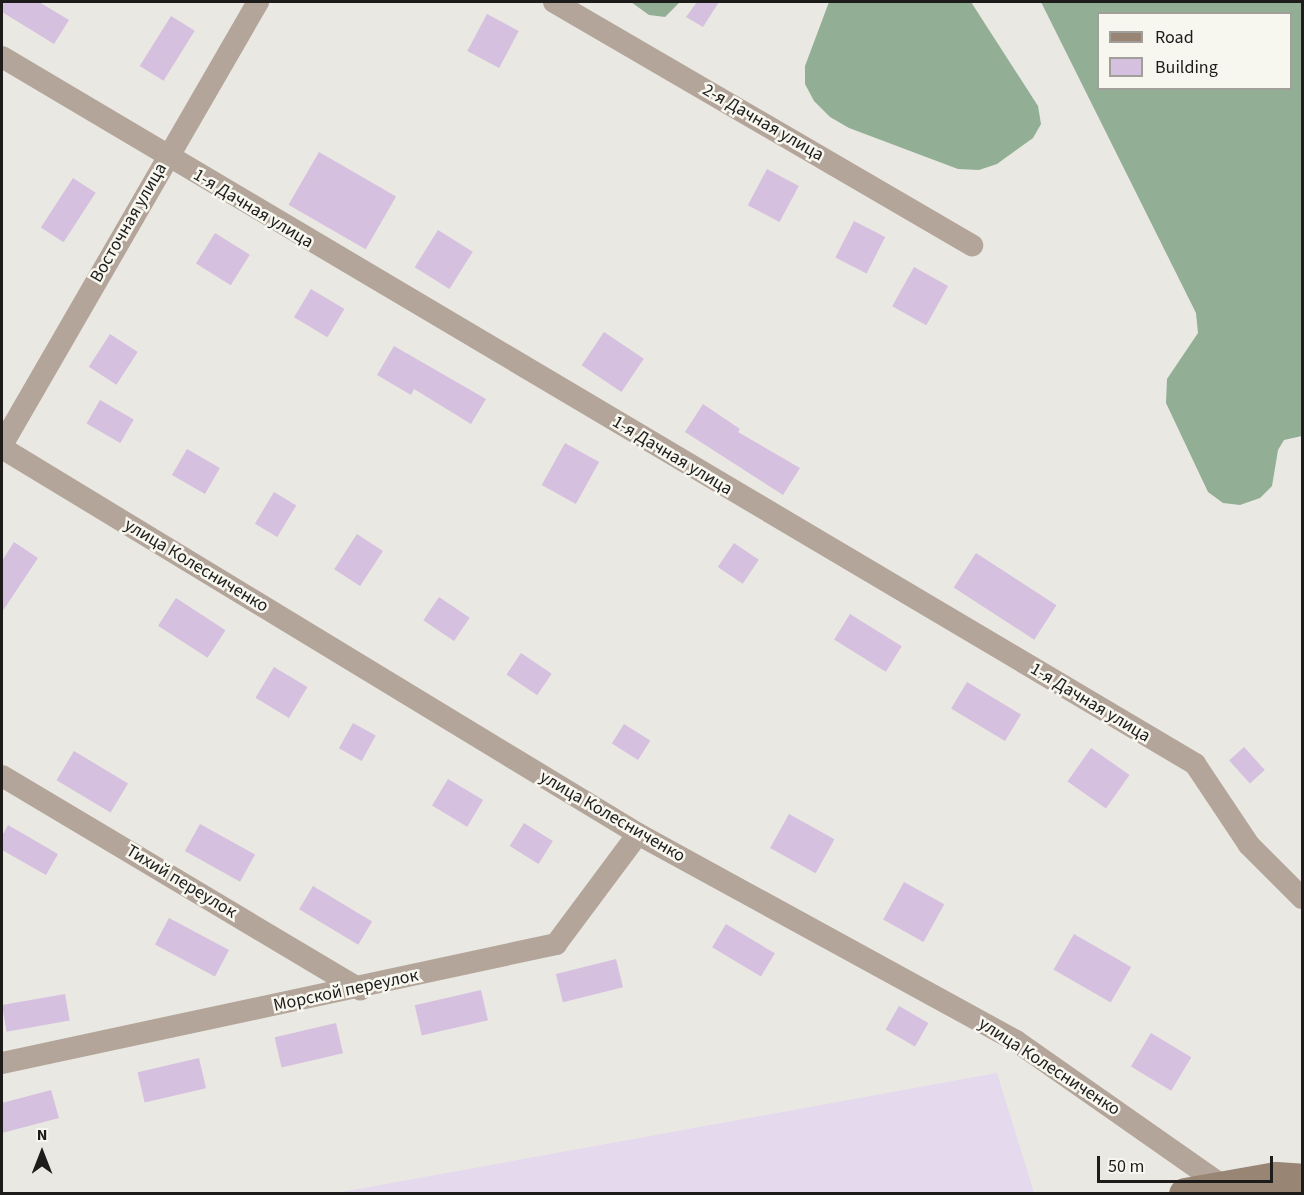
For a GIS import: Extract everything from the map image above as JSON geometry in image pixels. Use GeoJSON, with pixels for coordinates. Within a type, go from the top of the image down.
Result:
{"type":"FeatureCollection","features":[{"type":"Feature","properties":{"kind":"main road"},"geometry":{"type":"LineString","coordinates":[[1185,1194],[1222,1185],[1276,1178],[1302,1180]]}},
{"type":"Feature","properties":{"kind":"street","name":"Восточная улица"},"geometry":{"type":"LineString","coordinates":[[2,447],[166,157],[258,2]]}},
{"type":"Feature","properties":{"kind":"street","name":"2-я Дачная улица"},"geometry":{"type":"LineString","coordinates":[[554,2],[972,245]]}},
{"type":"Feature","properties":{"kind":"street","name":"1-я Дачная улица"},"geometry":{"type":"LineString","coordinates":[[2,57],[166,157],[1195,764],[1249,845],[1302,898]]}},
{"type":"Feature","properties":{"kind":"street","name":"улица Колесниченко"},"geometry":{"type":"LineString","coordinates":[[2,447],[638,834],[1016,1041],[1222,1185]]}},
{"type":"Feature","properties":{"kind":"street","name":"Тихий переулок"},"geometry":{"type":"LineString","coordinates":[[2,776],[360,988]]}},
{"type":"Feature","properties":{"kind":"street","name":"Морской переулок"},"geometry":{"type":"LineString","coordinates":[[2,1063],[360,988],[556,944],[638,834]]}},
{"type":"Feature","properties":{"kind":"shaded area"},"geometry":{"type":"Polygon","coordinates":[[[997,1073],[1034,1193],[336,1193],[997,1073]]]}},
{"type":"Feature","properties":{"kind":"green space"},"geometry":{"type":"Polygon","coordinates":[[[631,2],[680,2],[665,17],[649,15],[631,2]]]}},
{"type":"Feature","properties":{"kind":"green space"},"geometry":{"type":"Polygon","coordinates":[[[829,2],[971,2],[1038,106],[1041,124],[1033,138],[997,164],[979,170],[958,169],[849,128],[830,117],[814,101],[805,84],[805,66],[829,2]]]}},
{"type":"Feature","properties":{"kind":"green space"},"geometry":{"type":"Polygon","coordinates":[[[1041,2],[1302,2],[1302,436],[1284,440],[1278,450],[1272,486],[1260,498],[1240,505],[1223,503],[1208,492],[1166,403],[1167,379],[1198,333],[1196,313],[1041,2]]]}},
{"type":"Feature","properties":{"kind":"building"},"geometry":{"type":"Polygon","coordinates":[[[2,2],[39,2],[69,20],[54,44],[2,12],[2,2]]]}},
{"type":"Feature","properties":{"kind":"building"},"geometry":{"type":"Polygon","coordinates":[[[697,2],[719,2],[703,27],[686,17],[697,2]]]}},
{"type":"Feature","properties":{"kind":"building"},"geometry":{"type":"Polygon","coordinates":[[[487,14],[519,31],[499,68],[467,51],[487,14]]]}},
{"type":"Feature","properties":{"kind":"building"},"geometry":{"type":"Polygon","coordinates":[[[171,16],[195,31],[163,81],[140,66],[171,16]]]}},
{"type":"Feature","properties":{"kind":"building"},"geometry":{"type":"Polygon","coordinates":[[[319,152],[396,196],[366,249],[288,205],[319,152]]]}},
{"type":"Feature","properties":{"kind":"building"},"geometry":{"type":"Polygon","coordinates":[[[767,169],[799,186],[780,222],[748,205],[767,169]]]}},
{"type":"Feature","properties":{"kind":"building"},"geometry":{"type":"Polygon","coordinates":[[[73,178],[96,193],[64,242],[41,227],[73,178]]]}},
{"type":"Feature","properties":{"kind":"building"},"geometry":{"type":"Polygon","coordinates":[[[854,221],[885,237],[867,273],[835,258],[854,221]]]}},
{"type":"Feature","properties":{"kind":"building"},"geometry":{"type":"Polygon","coordinates":[[[438,230],[473,252],[449,289],[415,267],[438,230]]]}},
{"type":"Feature","properties":{"kind":"building"},"geometry":{"type":"Polygon","coordinates":[[[215,233],[250,255],[231,285],[196,264],[215,233]]]}},
{"type":"Feature","properties":{"kind":"building"},"geometry":{"type":"Polygon","coordinates":[[[914,267],[948,286],[926,325],[892,306],[914,267]]]}},
{"type":"Feature","properties":{"kind":"building"},"geometry":{"type":"Polygon","coordinates":[[[311,289],[344,309],[327,337],[294,317],[311,289]]]}},
{"type":"Feature","properties":{"kind":"building"},"geometry":{"type":"Polygon","coordinates":[[[604,332],[644,359],[621,392],[582,365],[604,332]]]}},
{"type":"Feature","properties":{"kind":"building"},"geometry":{"type":"Polygon","coordinates":[[[110,334],[138,352],[116,385],[89,367],[110,334]]]}},
{"type":"Feature","properties":{"kind":"building"},"geometry":{"type":"Polygon","coordinates":[[[394,346],[486,399],[471,424],[414,389],[411,395],[377,375],[394,346]]]}},
{"type":"Feature","properties":{"kind":"building"},"geometry":{"type":"Polygon","coordinates":[[[100,400],[134,420],[120,443],[86,423],[100,400]]]}},
{"type":"Feature","properties":{"kind":"building"},"geometry":{"type":"Polygon","coordinates":[[[703,404],[740,429],[738,432],[800,468],[783,495],[685,432],[703,404]]]}},
{"type":"Feature","properties":{"kind":"building"},"geometry":{"type":"Polygon","coordinates":[[[565,443],[599,462],[576,504],[542,485],[565,443]]]}},
{"type":"Feature","properties":{"kind":"building"},"geometry":{"type":"Polygon","coordinates":[[[187,449],[220,468],[205,494],[172,475],[187,449]]]}},
{"type":"Feature","properties":{"kind":"building"},"geometry":{"type":"Polygon","coordinates":[[[274,492],[296,505],[277,537],[255,524],[274,492]]]}},
{"type":"Feature","properties":{"kind":"building"},"geometry":{"type":"Polygon","coordinates":[[[357,534],[383,551],[360,586],[334,569],[357,534]]]}},
{"type":"Feature","properties":{"kind":"building"},"geometry":{"type":"Polygon","coordinates":[[[14,542],[38,558],[2,612],[2,561],[14,542]]]}},
{"type":"Feature","properties":{"kind":"building"},"geometry":{"type":"Polygon","coordinates":[[[734,543],[759,560],[743,584],[718,567],[734,543]]]}},
{"type":"Feature","properties":{"kind":"building"},"geometry":{"type":"Polygon","coordinates":[[[976,553],[1057,605],[1034,640],[954,587],[976,553]]]}},
{"type":"Feature","properties":{"kind":"building"},"geometry":{"type":"Polygon","coordinates":[[[439,597],[470,618],[454,641],[423,620],[439,597]]]}},
{"type":"Feature","properties":{"kind":"building"},"geometry":{"type":"Polygon","coordinates":[[[176,598],[225,630],[208,658],[158,626],[176,598]]]}},
{"type":"Feature","properties":{"kind":"building"},"geometry":{"type":"Polygon","coordinates":[[[850,614],[902,646],[886,672],[834,639],[850,614]]]}},
{"type":"Feature","properties":{"kind":"building"},"geometry":{"type":"Polygon","coordinates":[[[521,653],[552,674],[537,695],[506,675],[521,653]]]}},
{"type":"Feature","properties":{"kind":"building"},"geometry":{"type":"Polygon","coordinates":[[[274,667],[307,687],[289,718],[255,698],[274,667]]]}},
{"type":"Feature","properties":{"kind":"building"},"geometry":{"type":"Polygon","coordinates":[[[967,682],[1021,714],[1005,741],[951,709],[967,682]]]}},
{"type":"Feature","properties":{"kind":"building"},"geometry":{"type":"Polygon","coordinates":[[[353,723],[376,736],[362,761],[339,748],[353,723]]]}},
{"type":"Feature","properties":{"kind":"building"},"geometry":{"type":"Polygon","coordinates":[[[624,724],[650,740],[638,760],[612,744],[624,724]]]}},
{"type":"Feature","properties":{"kind":"building"},"geometry":{"type":"Polygon","coordinates":[[[1244,747],[1265,770],[1250,783],[1229,760],[1244,747]]]}},
{"type":"Feature","properties":{"kind":"building"},"geometry":{"type":"Polygon","coordinates":[[[1091,748],[1130,775],[1106,809],[1067,782],[1091,748]]]}},
{"type":"Feature","properties":{"kind":"building"},"geometry":{"type":"Polygon","coordinates":[[[74,751],[128,783],[110,813],[56,780],[74,751]]]}},
{"type":"Feature","properties":{"kind":"building"},"geometry":{"type":"Polygon","coordinates":[[[448,779],[483,800],[467,827],[432,806],[448,779]]]}},
{"type":"Feature","properties":{"kind":"building"},"geometry":{"type":"Polygon","coordinates":[[[789,814],[834,839],[816,873],[770,848],[789,814]]]}},
{"type":"Feature","properties":{"kind":"building"},"geometry":{"type":"Polygon","coordinates":[[[524,823],[553,841],[539,864],[510,846],[524,823]]]}},
{"type":"Feature","properties":{"kind":"building"},"geometry":{"type":"Polygon","coordinates":[[[200,824],[255,855],[240,882],[185,851],[200,824]]]}},
{"type":"Feature","properties":{"kind":"building"},"geometry":{"type":"Polygon","coordinates":[[[8,825],[58,854],[46,875],[2,850],[2,836],[8,825]]]}},
{"type":"Feature","properties":{"kind":"building"},"geometry":{"type":"Polygon","coordinates":[[[904,882],[944,904],[923,942],[883,920],[904,882]]]}},
{"type":"Feature","properties":{"kind":"building"},"geometry":{"type":"Polygon","coordinates":[[[313,886],[372,922],[358,945],[299,909],[313,886]]]}},
{"type":"Feature","properties":{"kind":"building"},"geometry":{"type":"Polygon","coordinates":[[[169,918],[229,950],[215,976],[155,944],[169,918]]]}},
{"type":"Feature","properties":{"kind":"building"},"geometry":{"type":"Polygon","coordinates":[[[726,924],[775,953],[761,977],[712,947],[726,924]]]}},
{"type":"Feature","properties":{"kind":"building"},"geometry":{"type":"Polygon","coordinates":[[[1074,934],[1131,967],[1111,1003],[1054,970],[1074,934]]]}},
{"type":"Feature","properties":{"kind":"building"},"geometry":{"type":"Polygon","coordinates":[[[616,959],[623,987],[563,1002],[556,974],[616,959]]]}},
{"type":"Feature","properties":{"kind":"building"},"geometry":{"type":"Polygon","coordinates":[[[481,990],[488,1020],[422,1036],[415,1005],[481,990]]]}},
{"type":"Feature","properties":{"kind":"building"},"geometry":{"type":"Polygon","coordinates":[[[65,994],[70,1021],[7,1032],[2,1005],[65,994]]]}},
{"type":"Feature","properties":{"kind":"building"},"geometry":{"type":"Polygon","coordinates":[[[899,1006],[928,1023],[915,1046],[886,1029],[899,1006]]]}},
{"type":"Feature","properties":{"kind":"building"},"geometry":{"type":"Polygon","coordinates":[[[336,1023],[343,1053],[282,1067],[275,1037],[336,1023]]]}},
{"type":"Feature","properties":{"kind":"building"},"geometry":{"type":"Polygon","coordinates":[[[1151,1033],[1191,1057],[1171,1091],[1131,1066],[1151,1033]]]}},
{"type":"Feature","properties":{"kind":"building"},"geometry":{"type":"Polygon","coordinates":[[[199,1058],[206,1088],[145,1102],[138,1072],[199,1058]]]}},
{"type":"Feature","properties":{"kind":"building"},"geometry":{"type":"Polygon","coordinates":[[[51,1090],[59,1118],[2,1133],[2,1103],[51,1090]]]}}]}
